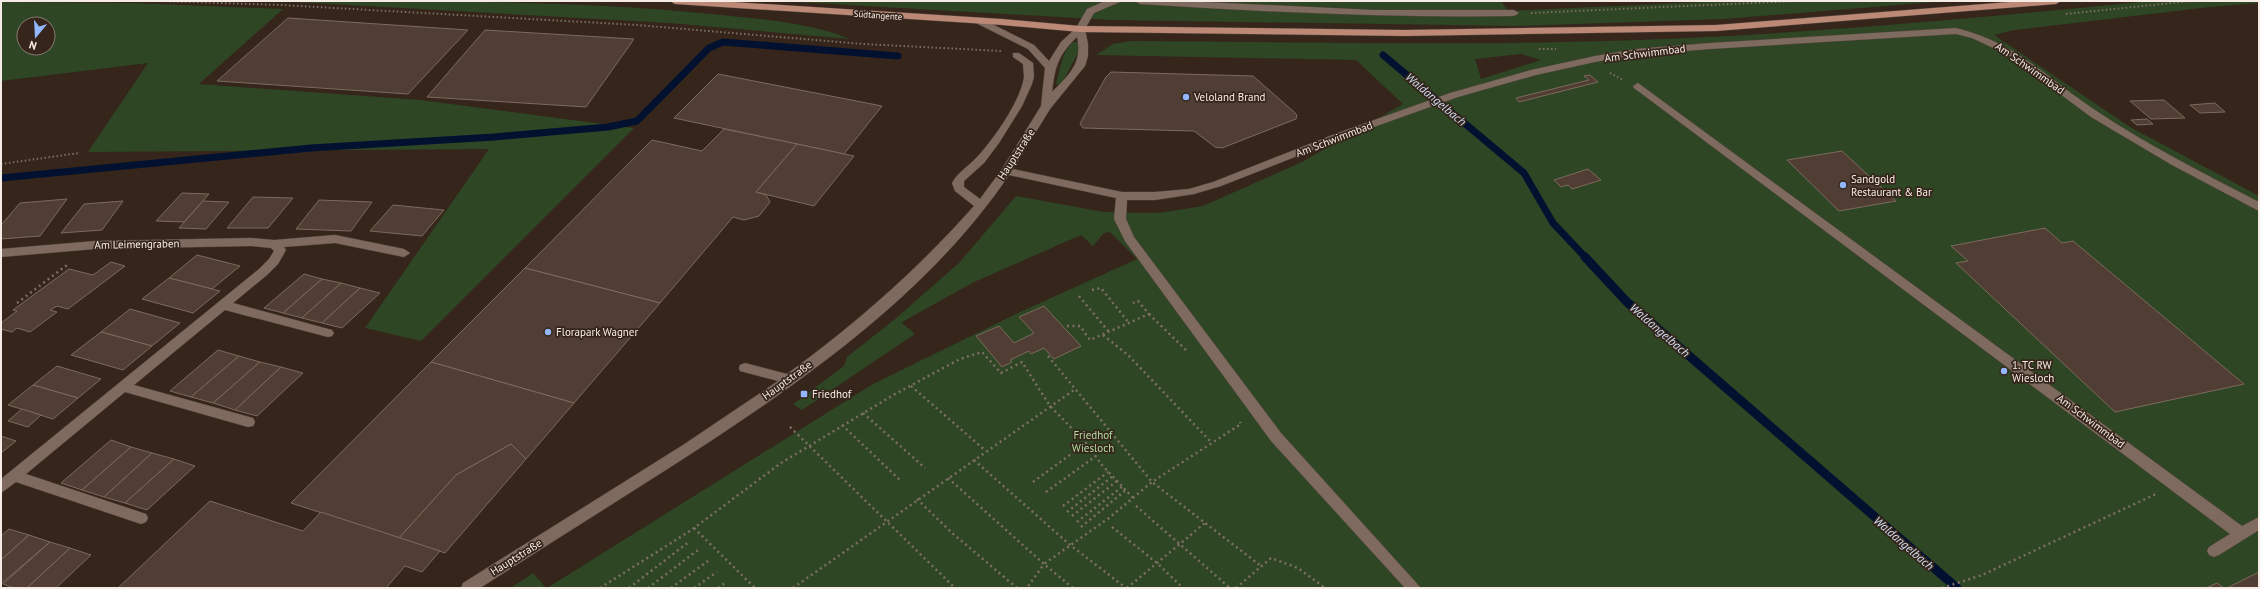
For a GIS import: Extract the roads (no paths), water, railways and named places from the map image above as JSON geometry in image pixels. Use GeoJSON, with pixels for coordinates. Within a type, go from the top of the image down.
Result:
{"type":"FeatureCollection","features":[{"type":"Feature","properties":{"kind":"main road","name":"Südtangente"},"geometry":{"type":"LineString","coordinates":[[675,1],[1080,29],[1404,33],[1604,32],[1744,27],[1992,4],[2056,1]]}},
{"type":"Feature","properties":{"kind":"main road"},"geometry":{"type":"LineString","coordinates":[[1981,1],[1992,4]]}},
{"type":"Feature","properties":{"kind":"street"},"geometry":{"type":"LineString","coordinates":[[1080,29],[1090,11],[1104,4],[1117,1]]}},
{"type":"Feature","properties":{"kind":"street"},"geometry":{"type":"LineString","coordinates":[[1140,1],[1345,12],[1514,13]]}},
{"type":"Feature","properties":{"kind":"street"},"geometry":{"type":"LineString","coordinates":[[978,21],[1031,47],[1050,68]]}},
{"type":"Feature","properties":{"kind":"street","name":"Hauptstraße"},"geometry":{"type":"LineString","coordinates":[[468,588],[694,445],[790,380],[858,326],[911,278],[981,205],[1006,171],[1046,105],[1079,71],[1085,45],[1080,29],[1064,44],[1050,68],[1046,105]]}},
{"type":"Feature","properties":{"kind":"street","name":"Am Schwimmbad"},"geometry":{"type":"LineString","coordinates":[[1006,171],[1122,196],[1155,196],[1190,192],[1217,184],[1339,136],[1454,96],[1534,72],[1636,52],[1741,43],[1942,30],[1972,33],[1998,44],[2094,114],[2259,207]]}},
{"type":"Feature","properties":{"kind":"street"},"geometry":{"type":"LineString","coordinates":[[981,205],[959,189],[957,183],[961,176],[982,158],[996,140],[1025,88],[1029,76],[1028,63],[1016,55]]}},
{"type":"Feature","properties":{"kind":"street","name":"Am Schwimmbad"},"geometry":{"type":"LineString","coordinates":[[1638,86],[2240,533]]}},
{"type":"Feature","properties":{"kind":"street"},"geometry":{"type":"LineString","coordinates":[[1122,196],[1120,219],[1129,238],[1276,438],[1414,588]]}},
{"type":"Feature","properties":{"kind":"street","name":"Am Leimengraben"},"geometry":{"type":"LineString","coordinates":[[1,252],[95,244],[251,242],[274,244],[335,239],[404,253]]}},
{"type":"Feature","properties":{"kind":"street"},"geometry":{"type":"LineString","coordinates":[[1,487],[224,305],[274,260],[280,250],[274,244]]}},
{"type":"Feature","properties":{"kind":"street"},"geometry":{"type":"LineString","coordinates":[[224,305],[328,333]]}},
{"type":"Feature","properties":{"kind":"street"},"geometry":{"type":"LineString","coordinates":[[745,368],[790,380]]}},
{"type":"Feature","properties":{"kind":"street"},"geometry":{"type":"LineString","coordinates":[[124,387],[248,422]]}},
{"type":"Feature","properties":{"kind":"street"},"geometry":{"type":"LineString","coordinates":[[14,476],[141,518]]}},
{"type":"Feature","properties":{"kind":"street"},"geometry":{"type":"LineString","coordinates":[[2214,551],[2240,533],[2259,523]]}},
{"type":"Feature","properties":{"kind":"waterway"},"geometry":{"type":"LineString","coordinates":[[1,178],[311,148],[494,137],[608,127],[637,121],[709,48],[723,42],[898,56]]}},
{"type":"Feature","properties":{"kind":"waterway","name":"Waldangelbach"},"geometry":{"type":"LineString","coordinates":[[1383,55],[1524,173],[1553,223],[1586,258]]}},
{"type":"Feature","properties":{"kind":"waterway","name":"Waldangelbach"},"geometry":{"type":"LineString","coordinates":[[1585,257],[1627,302],[1957,588]]}},
{"type":"Feature","properties":{"kind":"place","name":"Veloland Brand"},"geometry":{"type":"Point","coordinates":[1186,97]}},
{"type":"Feature","properties":{"kind":"place","name":"Sandgold Restaurant & Bar"},"geometry":{"type":"Point","coordinates":[1843,185]}},
{"type":"Feature","properties":{"kind":"place","name":"Florapark Wagner"},"geometry":{"type":"Point","coordinates":[548,332]}},
{"type":"Feature","properties":{"kind":"place","name":"1. TC RW Wiesloch"},"geometry":{"type":"Point","coordinates":[2004,371]}},
{"type":"Feature","properties":{"kind":"place","name":"Friedhof"},"geometry":{"type":"Point","coordinates":[804,394]}},
{"type":"Feature","properties":{"kind":"park label","name":"Friedhof Wiesloch"},"geometry":{"type":"Point","coordinates":[1093,441]}}]}
